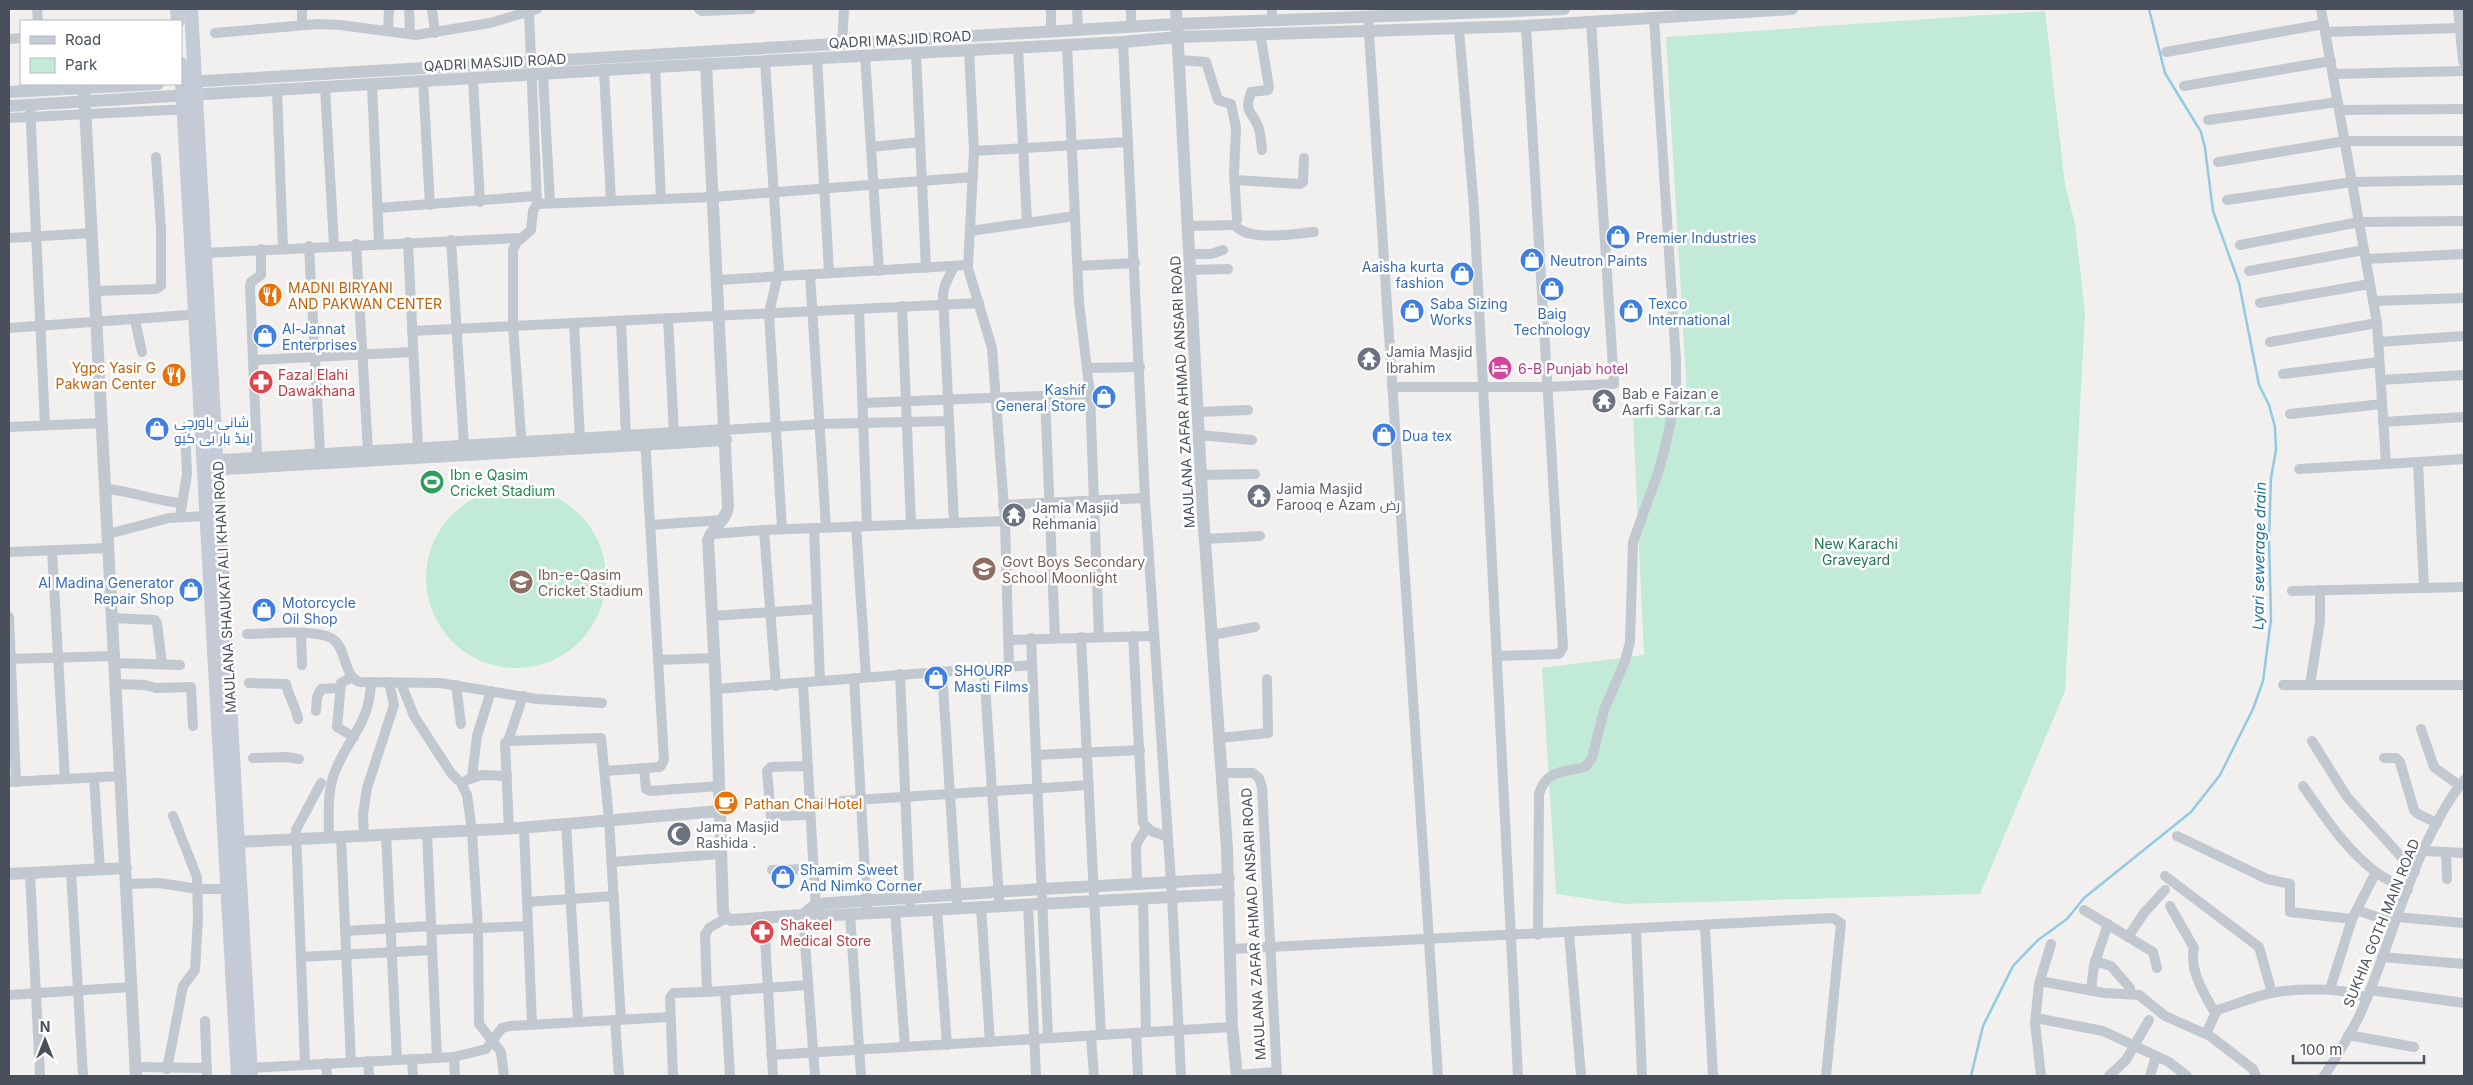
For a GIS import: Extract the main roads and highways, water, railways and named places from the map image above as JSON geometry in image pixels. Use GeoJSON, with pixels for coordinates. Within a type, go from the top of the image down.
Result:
{"type":"FeatureCollection","features":[{"type":"Feature","properties":{"kind":"main road","name":"MAULANA SHAUKAT ALI KHAN ROAD"},"geometry":{"type":"LineString","coordinates":[[186,82],[191,9]]}},
{"type":"Feature","properties":{"kind":"main road","name":"MAULANA SHAUKAT ALI KHAN ROAD"},"geometry":{"type":"LineString","coordinates":[[182,68],[189,103],[204,253],[201,314],[217,465],[238,842],[234,889],[238,1076]]}},
{"type":"Feature","properties":{"kind":"main road","name":"MAULANA SHAUKAT ALI KHAN ROAD"},"geometry":{"type":"LineString","coordinates":[[189,103],[201,314],[203,466],[206,516],[234,889],[251,1072]]}},
{"type":"Feature","properties":{"kind":"waterway","name":"Lyari sewerage drain"},"geometry":{"type":"LineString","coordinates":[[1971,1076],[1983,1026],[2013,966],[2038,940],[2067,919],[2084,898],[2191,812],[2220,775],[2253,709],[2263,681],[2271,619],[2269,538],[2271,478],[2276,450],[2275,427],[2269,405],[2259,385],[2239,283],[2213,211],[2205,148],[2201,132],[2165,73],[2149,9]]}},
{"type":"Feature","properties":{"kind":"place","name":"Premier Industries"},"geometry":{"type":"Point","coordinates":[1618,237]}},
{"type":"Feature","properties":{"kind":"place","name":"Neutron Paints"},"geometry":{"type":"Point","coordinates":[1532,260]}},
{"type":"Feature","properties":{"kind":"place","name":"Aaisha kurta fashion"},"geometry":{"type":"Point","coordinates":[1462,274]}},
{"type":"Feature","properties":{"kind":"place","name":"Baig Technology"},"geometry":{"type":"Point","coordinates":[1552,289]}},
{"type":"Feature","properties":{"kind":"place","name":"MADNI BIRYANI AND PAKWAN CENTER"},"geometry":{"type":"Point","coordinates":[270,295]}},
{"type":"Feature","properties":{"kind":"place","name":"Saba Sizing Works"},"geometry":{"type":"Point","coordinates":[1412,311]}},
{"type":"Feature","properties":{"kind":"place","name":"Texco International"},"geometry":{"type":"Point","coordinates":[1631,311]}},
{"type":"Feature","properties":{"kind":"place","name":"Al-Jannat Enterprises"},"geometry":{"type":"Point","coordinates":[265,336]}},
{"type":"Feature","properties":{"kind":"place","name":"Jamia Masjid Ibrahim"},"geometry":{"type":"Point","coordinates":[1369,359]}},
{"type":"Feature","properties":{"kind":"place","name":"6-B Punjab hotel"},"geometry":{"type":"Point","coordinates":[1500,368]}},
{"type":"Feature","properties":{"kind":"place","name":"Ygpc Yasir G Pakwan Center"},"geometry":{"type":"Point","coordinates":[174,375]}},
{"type":"Feature","properties":{"kind":"place","name":"Fazal Elahi Dawakhana"},"geometry":{"type":"Point","coordinates":[261,382]}},
{"type":"Feature","properties":{"kind":"place","name":"Kashif General Store"},"geometry":{"type":"Point","coordinates":[1104,397]}},
{"type":"Feature","properties":{"kind":"place","name":"Bab e Faizan e Aarfi Sarkar r.a"},"geometry":{"type":"Point","coordinates":[1604,401]}},
{"type":"Feature","properties":{"kind":"place","name":"شانی باورچی اینڈ بار بی کیو"},"geometry":{"type":"Point","coordinates":[157,429]}},
{"type":"Feature","properties":{"kind":"place","name":"Dua tex"},"geometry":{"type":"Point","coordinates":[1384,435]}},
{"type":"Feature","properties":{"kind":"place","name":"Ibn e Qasim Cricket Stadium"},"geometry":{"type":"Point","coordinates":[432,482]}},
{"type":"Feature","properties":{"kind":"place","name":"Jamia Masjid Farooq e Azam رض"},"geometry":{"type":"Point","coordinates":[1259,496]}},
{"type":"Feature","properties":{"kind":"place","name":"Jamia Masjid Rehmania"},"geometry":{"type":"Point","coordinates":[1014,515]}},
{"type":"Feature","properties":{"kind":"place","name":"Govt Boys Secondary School Moonlight"},"geometry":{"type":"Point","coordinates":[984,569]}},
{"type":"Feature","properties":{"kind":"place","name":"Ibn-e-Qasim Cricket Stadium"},"geometry":{"type":"Point","coordinates":[521,582]}},
{"type":"Feature","properties":{"kind":"place","name":"Al Madina Generator Repair Shop"},"geometry":{"type":"Point","coordinates":[191,590]}},
{"type":"Feature","properties":{"kind":"place","name":"Motorcycle Oil Shop"},"geometry":{"type":"Point","coordinates":[264,610]}},
{"type":"Feature","properties":{"kind":"place","name":"SHOURP Masti Films"},"geometry":{"type":"Point","coordinates":[936,678]}},
{"type":"Feature","properties":{"kind":"place","name":"Pathan Chai Hotel"},"geometry":{"type":"Point","coordinates":[726,803]}},
{"type":"Feature","properties":{"kind":"place","name":"Jama Masjid Rashida ."},"geometry":{"type":"Point","coordinates":[679,834]}},
{"type":"Feature","properties":{"kind":"place","name":"Shamim Sweet And Nimko Corner"},"geometry":{"type":"Point","coordinates":[783,877]}},
{"type":"Feature","properties":{"kind":"place","name":"Shakeel Medical Store"},"geometry":{"type":"Point","coordinates":[762,932]}},
{"type":"Feature","properties":{"kind":"park label","name":"New Karachi Graveyard"},"geometry":{"type":"Point","coordinates":[1856,552]}}]}
